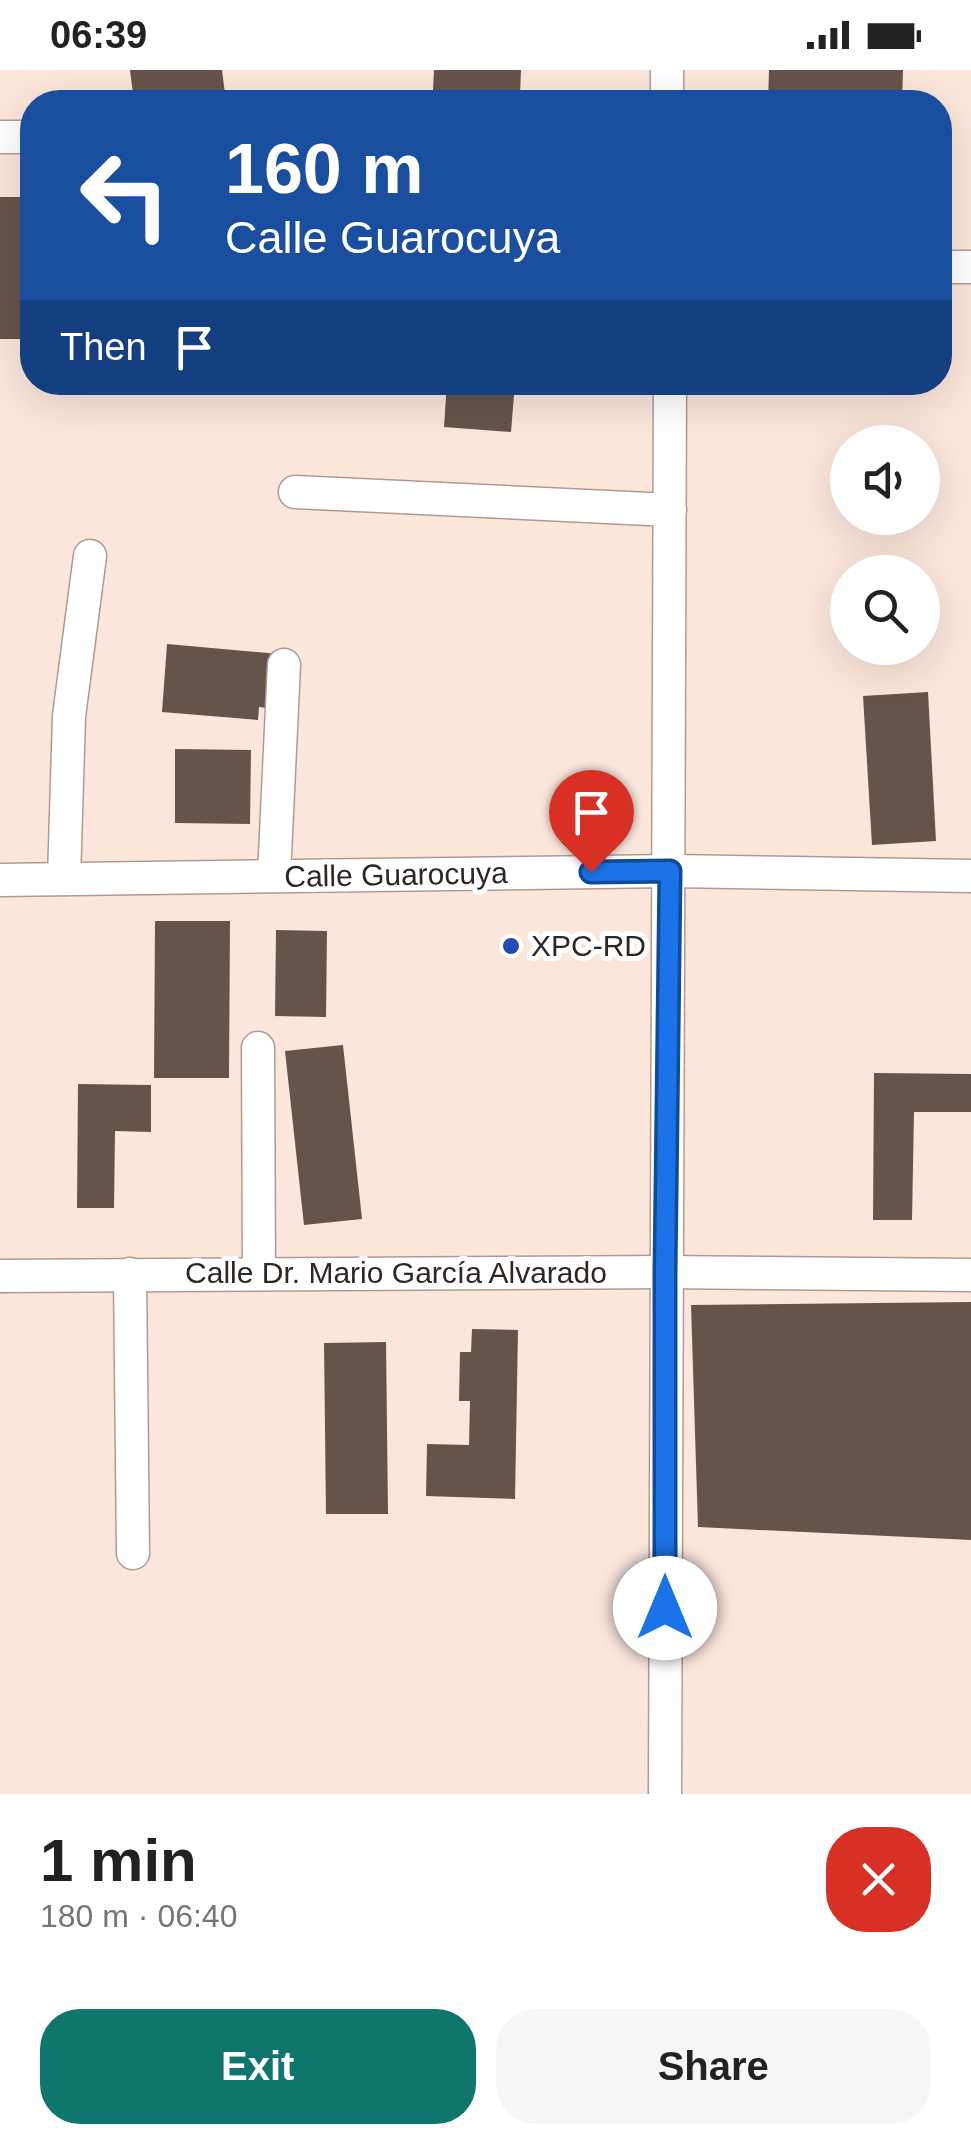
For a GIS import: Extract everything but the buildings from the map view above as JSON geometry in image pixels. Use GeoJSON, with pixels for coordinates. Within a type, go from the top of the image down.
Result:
{"type":"FeatureCollection","features":[{"type":"Feature","properties":{"kind":"street"},"geometry":{"type":"LineString","coordinates":[[665,1794],[670,395]]}},
{"type":"Feature","properties":{"kind":"street"},"geometry":{"type":"LineString","coordinates":[[294,492],[670,510]]}},
{"type":"Feature","properties":{"kind":"street"},"geometry":{"type":"LineString","coordinates":[[64,879],[69,716],[90,556]]}},
{"type":"Feature","properties":{"kind":"street"},"geometry":{"type":"LineString","coordinates":[[274,876],[284,665]]}},
{"type":"Feature","properties":{"kind":"street","name":"Calle Guarocuya"},"geometry":{"type":"LineString","coordinates":[[0,880],[670,871],[971,876]]}},
{"type":"Feature","properties":{"kind":"street"},"geometry":{"type":"LineString","coordinates":[[258,1048],[259,1274]]}},
{"type":"Feature","properties":{"kind":"street","name":"Calle Dr. Mario García Alvarado"},"geometry":{"type":"LineString","coordinates":[[0,1276],[665,1272],[971,1276]]}},
{"type":"Feature","properties":{"kind":"street"},"geometry":{"type":"LineString","coordinates":[[130,1274],[133,1553]]}},
{"type":"Feature","properties":{"kind":"place","name":"XPC-RD"},"geometry":{"type":"Point","coordinates":[511,946]}},
{"type":"Feature","properties":{"kind":"route"},"geometry":{"type":"LineString","coordinates":[[591,872],[670,871],[665,1608]]}}]}
